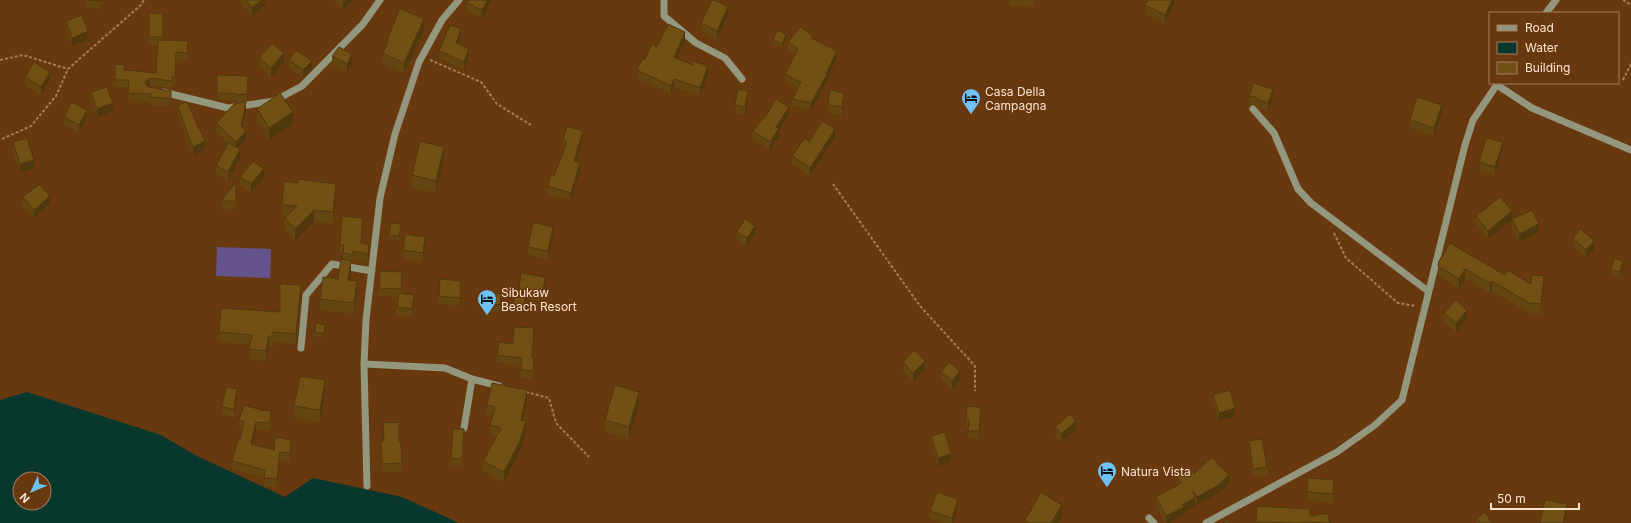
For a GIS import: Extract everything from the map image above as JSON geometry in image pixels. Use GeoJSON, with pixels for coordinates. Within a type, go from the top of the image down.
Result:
{"type":"FeatureCollection","features":[{"type":"Feature","properties":{"kind":"street"},"geometry":{"type":"LineString","coordinates":[[157,91],[172,93],[228,108],[274,101],[302,86],[363,24],[380,0]]}},
{"type":"Feature","properties":{"kind":"street"},"geometry":{"type":"LineString","coordinates":[[367,486],[364,364],[366,320],[380,198],[395,134],[422,56],[442,20],[460,0]]}},
{"type":"Feature","properties":{"kind":"street"},"geometry":{"type":"LineString","coordinates":[[664,0],[664,16],[696,43],[725,58],[742,79]]}},
{"type":"Feature","properties":{"kind":"street"},"geometry":{"type":"LineString","coordinates":[[1547,12],[1556,0]]}},
{"type":"Feature","properties":{"kind":"street"},"geometry":{"type":"LineString","coordinates":[[1206,523],[1337,452],[1376,425],[1402,400],[1465,145],[1473,120],[1498,84],[1532,108],[1631,150]]}},
{"type":"Feature","properties":{"kind":"street"},"geometry":{"type":"LineString","coordinates":[[1254,109],[1274,133],[1298,189],[1302,194],[1311,203],[1428,291]]}},
{"type":"Feature","properties":{"kind":"street"},"geometry":{"type":"LineString","coordinates":[[301,348],[306,295],[332,264],[372,271]]}},
{"type":"Feature","properties":{"kind":"street"},"geometry":{"type":"LineString","coordinates":[[364,364],[445,368],[472,379],[503,387]]}},
{"type":"Feature","properties":{"kind":"street"},"geometry":{"type":"LineString","coordinates":[[464,428],[472,379]]}},
{"type":"Feature","properties":{"kind":"path"},"geometry":{"type":"LineString","coordinates":[[2,139],[31,126],[56,96],[68,69],[144,0]]}},
{"type":"Feature","properties":{"kind":"path"},"geometry":{"type":"LineString","coordinates":[[1623,0],[1631,5]]}},
{"type":"Feature","properties":{"kind":"path"},"geometry":{"type":"LineString","coordinates":[[0,60],[23,56],[68,69]]}},
{"type":"Feature","properties":{"kind":"path"},"geometry":{"type":"LineString","coordinates":[[422,56],[481,82],[498,104],[531,125]]}},
{"type":"Feature","properties":{"kind":"path"},"geometry":{"type":"LineString","coordinates":[[1623,80],[1631,64]]}},
{"type":"Feature","properties":{"kind":"path"},"geometry":{"type":"LineString","coordinates":[[833,184],[920,306],[975,366],[975,391]]}},
{"type":"Feature","properties":{"kind":"path"},"geometry":{"type":"LineString","coordinates":[[1333,232],[1346,258],[1398,303],[1426,307]]}},
{"type":"Feature","properties":{"kind":"path"},"geometry":{"type":"LineString","coordinates":[[526,392],[549,398],[556,423],[589,457]]}},
{"type":"Feature","properties":{"kind":"shaded area"},"geometry":{"type":"Polygon","coordinates":[[[217,247],[271,249],[270,278],[216,276],[217,247]]]}},
{"type":"Feature","properties":{"kind":"water"},"geometry":{"type":"Polygon","coordinates":[[[27,392],[161,435],[197,456],[285,497],[313,478],[402,497],[459,523],[0,523],[0,400],[27,392]]]}},
{"type":"Feature","properties":{"kind":"building"},"geometry":{"type":"Polygon","coordinates":[[[246,0],[262,0],[252,8],[246,0]]]}},
{"type":"Feature","properties":{"kind":"building"},"geometry":{"type":"Polygon","coordinates":[[[468,0],[488,0],[482,10],[467,3],[468,0]]]}},
{"type":"Feature","properties":{"kind":"building"},"geometry":{"type":"Polygon","coordinates":[[[712,0],[728,7],[717,31],[701,23],[712,0]]]}},
{"type":"Feature","properties":{"kind":"building"},"geometry":{"type":"Polygon","coordinates":[[[1148,0],[1172,0],[1165,15],[1145,5],[1148,0]]]}},
{"type":"Feature","properties":{"kind":"building"},"geometry":{"type":"Polygon","coordinates":[[[400,8],[424,19],[404,63],[383,53],[389,39],[387,39],[400,8]]]}},
{"type":"Feature","properties":{"kind":"building"},"geometry":{"type":"Polygon","coordinates":[[[149,13],[163,14],[163,37],[149,37],[149,13]]]}},
{"type":"Feature","properties":{"kind":"building"},"geometry":{"type":"Polygon","coordinates":[[[82,15],[88,31],[72,38],[66,21],[82,15]]]}},
{"type":"Feature","properties":{"kind":"building"},"geometry":{"type":"Polygon","coordinates":[[[668,24],[685,32],[674,57],[692,65],[693,61],[708,66],[700,88],[674,79],[671,86],[637,70],[652,44],[657,47],[668,24]]]}},
{"type":"Feature","properties":{"kind":"building"},"geometry":{"type":"Polygon","coordinates":[[[450,25],[461,29],[456,43],[469,49],[464,62],[439,51],[450,25]]]}},
{"type":"Feature","properties":{"kind":"building"},"geometry":{"type":"Polygon","coordinates":[[[801,27],[813,36],[811,38],[837,51],[826,74],[827,75],[811,103],[792,99],[801,82],[785,74],[798,49],[788,42],[801,27]]]}},
{"type":"Feature","properties":{"kind":"building"},"geometry":{"type":"Polygon","coordinates":[[[778,30],[786,35],[782,44],[773,39],[778,30]]]}},
{"type":"Feature","properties":{"kind":"building"},"geometry":{"type":"Polygon","coordinates":[[[158,40],[188,41],[187,53],[176,52],[175,77],[172,77],[172,81],[150,78],[145,82],[149,87],[171,91],[171,99],[151,97],[151,94],[128,93],[129,80],[115,80],[115,64],[125,65],[124,70],[156,73],[158,40]]]}},
{"type":"Feature","properties":{"kind":"building"},"geometry":{"type":"Polygon","coordinates":[[[272,43],[284,53],[271,68],[259,58],[272,43]]]}},
{"type":"Feature","properties":{"kind":"building"},"geometry":{"type":"Polygon","coordinates":[[[339,47],[352,54],[347,64],[332,56],[339,47]]]}},
{"type":"Feature","properties":{"kind":"building"},"geometry":{"type":"Polygon","coordinates":[[[296,50],[312,61],[303,70],[289,60],[296,50]]]}},
{"type":"Feature","properties":{"kind":"building"},"geometry":{"type":"Polygon","coordinates":[[[34,62],[50,72],[41,87],[25,77],[34,62]]]}},
{"type":"Feature","properties":{"kind":"building"},"geometry":{"type":"Polygon","coordinates":[[[217,75],[248,76],[247,94],[236,95],[237,94],[217,93],[217,75]]]}},
{"type":"Feature","properties":{"kind":"building"},"geometry":{"type":"Polygon","coordinates":[[[1253,83],[1273,89],[1268,103],[1259,100],[1254,96],[1249,97],[1253,83]]]}},
{"type":"Feature","properties":{"kind":"building"},"geometry":{"type":"Polygon","coordinates":[[[107,87],[113,103],[97,109],[91,92],[107,87]]]}},
{"type":"Feature","properties":{"kind":"building"},"geometry":{"type":"Polygon","coordinates":[[[738,89],[748,91],[745,107],[735,105],[738,89]]]}},
{"type":"Feature","properties":{"kind":"building"},"geometry":{"type":"Polygon","coordinates":[[[830,90],[844,93],[842,107],[828,105],[830,90]]]}},
{"type":"Feature","properties":{"kind":"building"},"geometry":{"type":"Polygon","coordinates":[[[280,93],[293,112],[269,128],[257,109],[280,93]]]}},
{"type":"Feature","properties":{"kind":"building"},"geometry":{"type":"Polygon","coordinates":[[[1417,97],[1442,105],[1434,128],[1410,120],[1417,97]]]}},
{"type":"Feature","properties":{"kind":"building"},"geometry":{"type":"Polygon","coordinates":[[[776,99],[789,107],[776,127],[779,128],[770,142],[753,131],[763,118],[764,119],[776,99]]]}},
{"type":"Feature","properties":{"kind":"building"},"geometry":{"type":"Polygon","coordinates":[[[71,102],[87,110],[79,125],[64,117],[71,102]]]}},
{"type":"Feature","properties":{"kind":"building"},"geometry":{"type":"Polygon","coordinates":[[[187,102],[205,141],[193,147],[178,105],[187,102]]]}},
{"type":"Feature","properties":{"kind":"building"},"geometry":{"type":"Polygon","coordinates":[[[246,102],[241,126],[246,131],[236,142],[216,123],[234,104],[246,102]]]}},
{"type":"Feature","properties":{"kind":"building"},"geometry":{"type":"Polygon","coordinates":[[[822,121],[835,129],[810,168],[792,156],[805,138],[809,142],[822,121]]]}},
{"type":"Feature","properties":{"kind":"building"},"geometry":{"type":"Polygon","coordinates":[[[567,126],[583,131],[574,161],[580,163],[571,193],[548,186],[551,175],[554,176],[567,142],[563,140],[567,126]]]}},
{"type":"Feature","properties":{"kind":"building"},"geometry":{"type":"Polygon","coordinates":[[[27,138],[34,160],[20,164],[13,142],[27,138]]]}},
{"type":"Feature","properties":{"kind":"building"},"geometry":{"type":"Polygon","coordinates":[[[1486,138],[1503,142],[1495,167],[1479,162],[1486,138]]]}},
{"type":"Feature","properties":{"kind":"building"},"geometry":{"type":"Polygon","coordinates":[[[420,141],[444,147],[436,181],[412,175],[420,141]]]}},
{"type":"Feature","properties":{"kind":"building"},"geometry":{"type":"Polygon","coordinates":[[[228,143],[240,149],[228,172],[216,166],[228,143]]]}},
{"type":"Feature","properties":{"kind":"building"},"geometry":{"type":"Polygon","coordinates":[[[253,161],[264,169],[251,184],[240,177],[253,161]]]}},
{"type":"Feature","properties":{"kind":"building"},"geometry":{"type":"Polygon","coordinates":[[[298,179],[336,184],[333,212],[314,210],[295,229],[285,218],[297,206],[282,205],[284,181],[298,183],[298,179]]]}},
{"type":"Feature","properties":{"kind":"building"},"geometry":{"type":"Polygon","coordinates":[[[236,182],[236,201],[221,201],[236,182]]]}},
{"type":"Feature","properties":{"kind":"building"},"geometry":{"type":"Polygon","coordinates":[[[39,184],[50,196],[34,210],[23,197],[39,184]]]}},
{"type":"Feature","properties":{"kind":"building"},"geometry":{"type":"Polygon","coordinates":[[[1500,197],[1512,211],[1488,231],[1476,216],[1500,197]]]}},
{"type":"Feature","properties":{"kind":"building"},"geometry":{"type":"Polygon","coordinates":[[[1532,210],[1539,224],[1519,234],[1512,219],[1532,210]]]}},
{"type":"Feature","properties":{"kind":"building"},"geometry":{"type":"Polygon","coordinates":[[[342,216],[363,218],[361,243],[369,245],[368,254],[353,251],[353,255],[343,253],[344,245],[340,245],[342,216]]]}},
{"type":"Feature","properties":{"kind":"building"},"geometry":{"type":"Polygon","coordinates":[[[745,219],[755,226],[747,238],[737,232],[745,219]]]}},
{"type":"Feature","properties":{"kind":"building"},"geometry":{"type":"Polygon","coordinates":[[[533,222],[553,227],[548,251],[528,247],[533,222]]]}},
{"type":"Feature","properties":{"kind":"building"},"geometry":{"type":"Polygon","coordinates":[[[391,223],[401,224],[399,236],[389,235],[391,223]]]}},
{"type":"Feature","properties":{"kind":"building"},"geometry":{"type":"Polygon","coordinates":[[[1581,229],[1594,241],[1586,250],[1573,238],[1581,229]]]}},
{"type":"Feature","properties":{"kind":"building"},"geometry":{"type":"Polygon","coordinates":[[[405,234],[425,237],[423,253],[403,250],[405,234]]]}},
{"type":"Feature","properties":{"kind":"building"},"geometry":{"type":"Polygon","coordinates":[[[1450,243],[1505,275],[1508,270],[1531,284],[1532,275],[1544,276],[1541,304],[1529,303],[1492,281],[1490,283],[1465,269],[1459,279],[1438,266],[1439,261],[1450,243]]]}},
{"type":"Feature","properties":{"kind":"building"},"geometry":{"type":"Polygon","coordinates":[[[1614,258],[1623,261],[1620,272],[1611,270],[1614,258]]]}},
{"type":"Feature","properties":{"kind":"building"},"geometry":{"type":"Polygon","coordinates":[[[341,259],[351,261],[348,280],[357,281],[354,303],[320,299],[323,277],[338,279],[341,259]]]}},
{"type":"Feature","properties":{"kind":"building"},"geometry":{"type":"Polygon","coordinates":[[[380,271],[402,272],[401,289],[379,288],[380,271]]]}},
{"type":"Feature","properties":{"kind":"building"},"geometry":{"type":"Polygon","coordinates":[[[521,273],[545,277],[543,293],[519,289],[521,273]]]}},
{"type":"Feature","properties":{"kind":"building"},"geometry":{"type":"Polygon","coordinates":[[[440,279],[461,281],[460,298],[439,296],[440,279]]]}},
{"type":"Feature","properties":{"kind":"building"},"geometry":{"type":"Polygon","coordinates":[[[280,284],[301,285],[296,334],[273,332],[273,336],[269,336],[266,351],[249,349],[252,335],[219,332],[221,308],[280,312],[280,284]]]}},
{"type":"Feature","properties":{"kind":"building"},"geometry":{"type":"Polygon","coordinates":[[[487,292],[501,294],[500,305],[486,303],[487,292]]]}},
{"type":"Feature","properties":{"kind":"building"},"geometry":{"type":"Polygon","coordinates":[[[399,293],[414,295],[412,309],[397,307],[399,293]]]}},
{"type":"Feature","properties":{"kind":"building"},"geometry":{"type":"Polygon","coordinates":[[[515,296],[525,298],[523,308],[513,307],[515,296]]]}},
{"type":"Feature","properties":{"kind":"building"},"geometry":{"type":"Polygon","coordinates":[[[1456,300],[1467,311],[1456,323],[1444,313],[1456,300]]]}},
{"type":"Feature","properties":{"kind":"building"},"geometry":{"type":"Polygon","coordinates":[[[316,323],[325,325],[324,334],[315,332],[316,323]]]}},
{"type":"Feature","properties":{"kind":"building"},"geometry":{"type":"Polygon","coordinates":[[[514,327],[534,328],[532,358],[534,358],[533,371],[521,370],[522,358],[497,355],[499,342],[513,344],[514,327]]]}},
{"type":"Feature","properties":{"kind":"building"},"geometry":{"type":"Polygon","coordinates":[[[914,350],[925,361],[913,373],[903,362],[914,350]]]}},
{"type":"Feature","properties":{"kind":"building"},"geometry":{"type":"Polygon","coordinates":[[[949,362],[960,371],[952,381],[941,372],[949,362]]]}},
{"type":"Feature","properties":{"kind":"building"},"geometry":{"type":"Polygon","coordinates":[[[300,376],[325,380],[320,410],[294,406],[300,376]]]}},
{"type":"Feature","properties":{"kind":"building"},"geometry":{"type":"Polygon","coordinates":[[[492,383],[527,390],[521,420],[526,421],[520,441],[504,472],[483,461],[501,428],[490,425],[495,407],[487,405],[492,383]]]}},
{"type":"Feature","properties":{"kind":"building"},"geometry":{"type":"Polygon","coordinates":[[[615,385],[639,392],[629,427],[605,420],[615,385]]]}},
{"type":"Feature","properties":{"kind":"building"},"geometry":{"type":"Polygon","coordinates":[[[226,387],[237,389],[234,409],[222,407],[226,387]]]}},
{"type":"Feature","properties":{"kind":"building"},"geometry":{"type":"Polygon","coordinates":[[[1230,390],[1235,408],[1219,413],[1213,395],[1230,390]]]}},
{"type":"Feature","properties":{"kind":"building"},"geometry":{"type":"Polygon","coordinates":[[[244,405],[271,411],[270,423],[256,422],[251,444],[274,450],[275,437],[291,440],[290,453],[280,452],[277,479],[264,478],[265,470],[232,461],[238,440],[240,440],[244,422],[239,420],[244,405]]]}},
{"type":"Feature","properties":{"kind":"building"},"geometry":{"type":"Polygon","coordinates":[[[967,406],[981,407],[979,431],[968,431],[969,420],[966,420],[967,406]]]}},
{"type":"Feature","properties":{"kind":"building"},"geometry":{"type":"Polygon","coordinates":[[[1070,414],[1076,421],[1061,434],[1055,427],[1070,414]]]}},
{"type":"Feature","properties":{"kind":"building"},"geometry":{"type":"Polygon","coordinates":[[[399,422],[399,441],[401,441],[402,463],[382,464],[381,441],[384,441],[383,423],[399,422]]]}},
{"type":"Feature","properties":{"kind":"building"},"geometry":{"type":"Polygon","coordinates":[[[453,428],[464,429],[462,459],[451,458],[453,428]]]}},
{"type":"Feature","properties":{"kind":"building"},"geometry":{"type":"Polygon","coordinates":[[[945,432],[951,454],[938,458],[931,436],[945,432]]]}},
{"type":"Feature","properties":{"kind":"building"},"geometry":{"type":"Polygon","coordinates":[[[1262,439],[1267,467],[1253,469],[1249,441],[1262,439]]]}},
{"type":"Feature","properties":{"kind":"building"},"geometry":{"type":"Polygon","coordinates":[[[1212,457],[1229,475],[1217,486],[1197,497],[1193,491],[1195,498],[1182,505],[1184,507],[1166,516],[1156,497],[1181,483],[1177,476],[1191,469],[1194,474],[1212,457]]]}},
{"type":"Feature","properties":{"kind":"building"},"geometry":{"type":"Polygon","coordinates":[[[1308,478],[1334,480],[1333,494],[1307,492],[1308,478]]]}},
{"type":"Feature","properties":{"kind":"building"},"geometry":{"type":"Polygon","coordinates":[[[937,492],[958,499],[952,518],[930,511],[937,492]]]}},
{"type":"Feature","properties":{"kind":"building"},"geometry":{"type":"Polygon","coordinates":[[[1041,492],[1062,505],[1051,523],[1029,523],[1025,520],[1041,492]]]}},
{"type":"Feature","properties":{"kind":"building"},"geometry":{"type":"Polygon","coordinates":[[[1545,500],[1567,504],[1563,523],[1540,523],[1545,500]]]}},
{"type":"Feature","properties":{"kind":"building"},"geometry":{"type":"Polygon","coordinates":[[[1257,506],[1310,509],[1310,516],[1328,513],[1330,523],[1256,522],[1257,506]]]}},
{"type":"Feature","properties":{"kind":"building"},"geometry":{"type":"Polygon","coordinates":[[[1485,512],[1492,523],[1480,523],[1476,518],[1485,512]]]}},
{"type":"Feature","properties":{"kind":"building"},"geometry":{"type":"Polygon","coordinates":[[[1228,520],[1230,523],[1223,523],[1228,520]]]}},
{"type":"Feature","properties":{"kind":"place","name":"Casa Della Campagna"},"geometry":{"type":"Point","coordinates":[971,115]}},
{"type":"Feature","properties":{"kind":"place","name":"Sibukaw Beach Resort"},"geometry":{"type":"Point","coordinates":[487,316]}},
{"type":"Feature","properties":{"kind":"place","name":"Natura Vista"},"geometry":{"type":"Point","coordinates":[1107,488]}}]}
